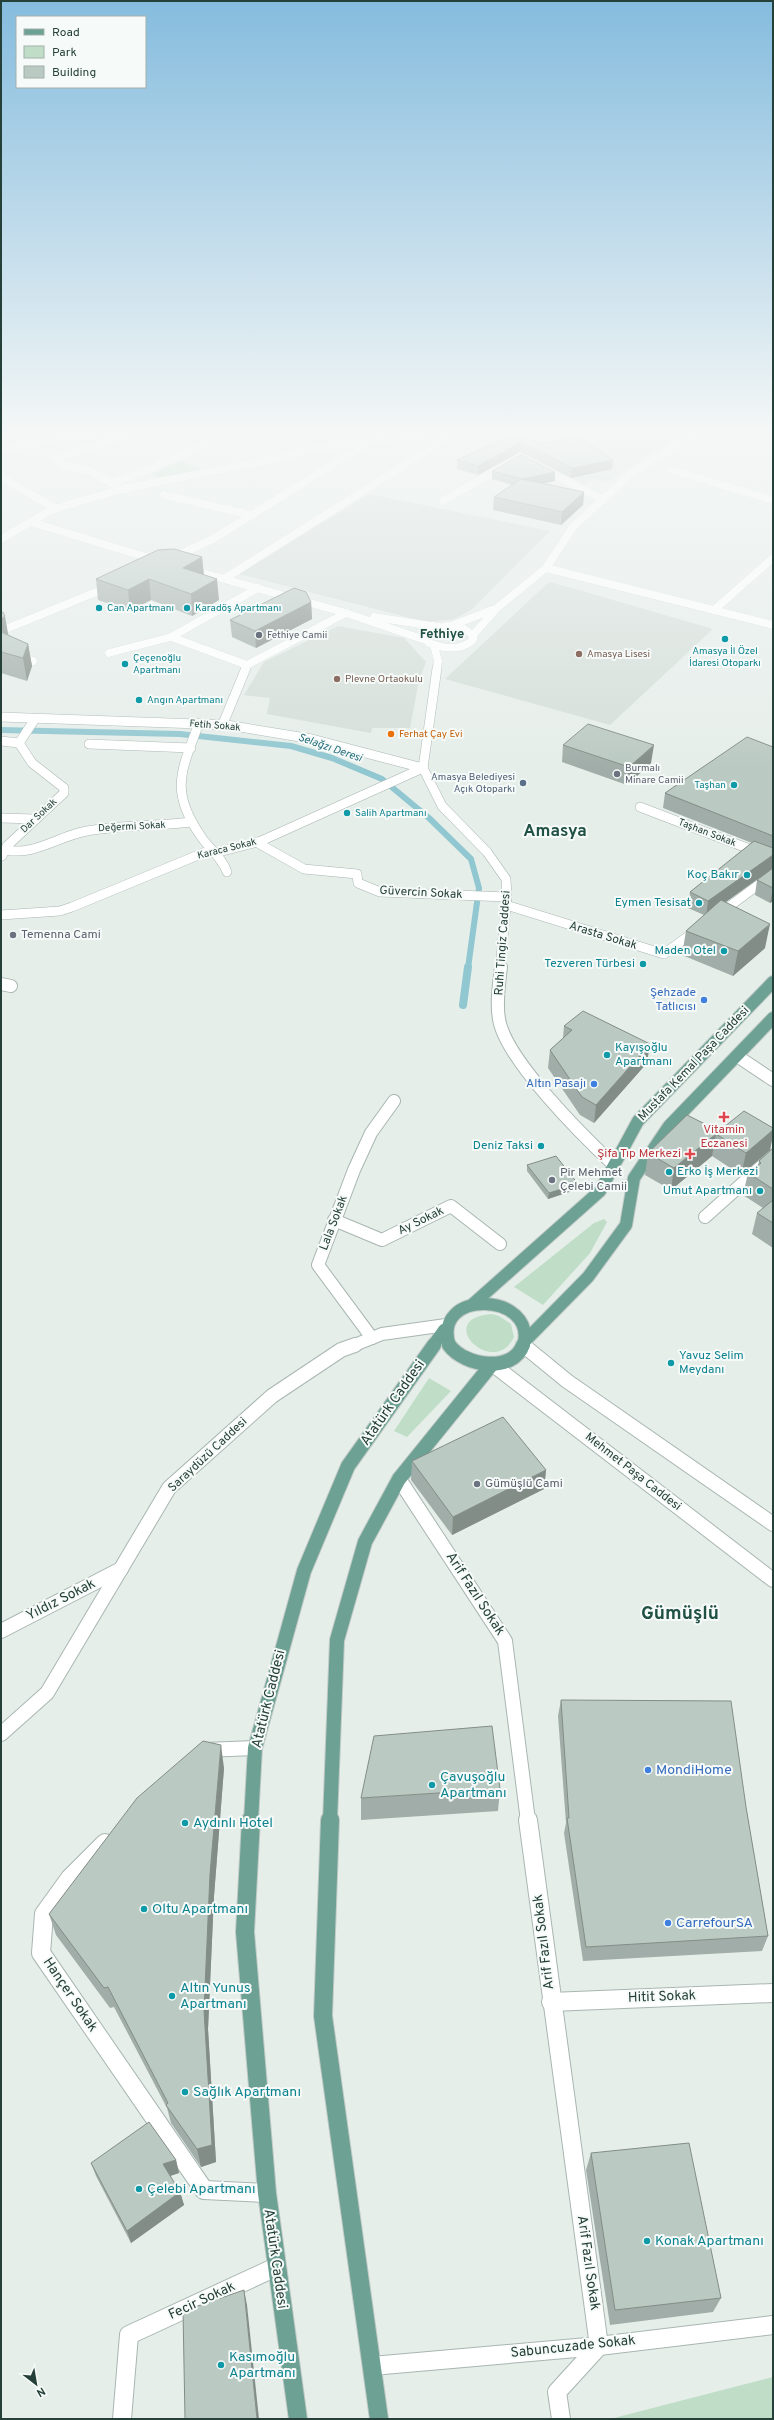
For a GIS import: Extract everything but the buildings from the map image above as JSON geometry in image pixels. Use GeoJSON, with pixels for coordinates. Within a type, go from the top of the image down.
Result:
{"type":"FeatureCollection","features":[{"type":"Feature","properties":{"kind":"main road","name":"Mustafa Kemal Paşa Caddesi"},"geometry":{"type":"LineString","coordinates":[[473,1304],[600,1191],[638,1121],[773,982]]}},
{"type":"Feature","properties":{"kind":"main road","name":"Mustafa Kemal Paşa Caddesi"},"geometry":{"type":"LineString","coordinates":[[524,1343],[588,1277],[626,1225],[634,1178],[669,1126],[773,1018]]}},
{"type":"Feature","properties":{"kind":"main road"},"geometry":{"type":"LineString","coordinates":[[473,1304],[493,1304],[515,1314],[522,1322],[526,1332],[524,1343],[513,1357],[492,1364],[474,1363],[461,1358],[451,1350],[446,1340],[445,1328],[456,1312],[473,1304]]}},
{"type":"Feature","properties":{"kind":"main road","name":"Atatürk Caddesi"},"geometry":{"type":"LineString","coordinates":[[298,2419],[266,2193],[245,1932],[256,1748],[304,1571],[348,1466],[445,1328]]}},
{"type":"Feature","properties":{"kind":"main road"},"geometry":{"type":"LineString","coordinates":[[379,2419],[323,2016],[337,1640],[365,1542],[399,1479],[492,1364]]}},
{"type":"Feature","properties":{"kind":"street"},"geometry":{"type":"LineString","coordinates":[[104,544],[346,613],[431,643],[457,648]]}},
{"type":"Feature","properties":{"kind":"street"},"geometry":{"type":"LineString","coordinates":[[149,569],[202,544]]}},
{"type":"Feature","properties":{"kind":"street"},"geometry":{"type":"LineString","coordinates":[[224,579],[280,544]]}},
{"type":"Feature","properties":{"kind":"street"},"geometry":{"type":"LineString","coordinates":[[438,661],[457,648],[470,644],[473,640],[473,635],[497,608],[546,568],[562,544]]}},
{"type":"Feature","properties":{"kind":"street"},"geometry":{"type":"LineString","coordinates":[[714,610],[773,558]]}},
{"type":"Feature","properties":{"kind":"street"},"geometry":{"type":"LineString","coordinates":[[546,568],[773,625]]}},
{"type":"Feature","properties":{"kind":"street"},"geometry":{"type":"LineString","coordinates":[[1,631],[120,582]]}},
{"type":"Feature","properties":{"kind":"street"},"geometry":{"type":"LineString","coordinates":[[109,654],[171,637],[258,588]]}},
{"type":"Feature","properties":{"kind":"street"},"geometry":{"type":"LineString","coordinates":[[222,726],[247,665],[346,613],[439,627],[451,626],[497,608]]}},
{"type":"Feature","properties":{"kind":"street"},"geometry":{"type":"LineString","coordinates":[[451,626],[467,630],[473,635]]}},
{"type":"Feature","properties":{"kind":"street"},"geometry":{"type":"LineString","coordinates":[[423,768],[434,701],[438,661],[426,635],[428,632],[439,627]]}},
{"type":"Feature","properties":{"kind":"street"},"geometry":{"type":"LineString","coordinates":[[171,637],[247,665]]}},
{"type":"Feature","properties":{"kind":"street"},"geometry":{"type":"LineString","coordinates":[[1,649],[33,660]]}},
{"type":"Feature","properties":{"kind":"street","name":"Fetih Sokak"},"geometry":{"type":"LineString","coordinates":[[1,717],[33,721],[222,726],[304,737],[368,750],[423,768]]}},
{"type":"Feature","properties":{"kind":"street"},"geometry":{"type":"LineString","coordinates":[[1,741],[21,740],[33,721]]}},
{"type":"Feature","properties":{"kind":"street"},"geometry":{"type":"LineString","coordinates":[[197,725],[192,746],[182,769],[180,794],[187,814],[225,866],[227,872]]}},
{"type":"Feature","properties":{"kind":"street","name":"Dar Sokak"},"geometry":{"type":"LineString","coordinates":[[3,854],[35,819],[64,793],[64,788],[38,771],[22,749],[21,740]]}},
{"type":"Feature","properties":{"kind":"street"},"geometry":{"type":"LineString","coordinates":[[90,744],[192,746]]}},
{"type":"Feature","properties":{"kind":"street","name":"Karaca Sokak"},"geometry":{"type":"LineString","coordinates":[[1,915],[66,909],[118,890],[136,880],[208,851],[216,853],[256,842],[423,768]]}},
{"type":"Feature","properties":{"kind":"street","name":"Ruhi Tingiz Caddesi"},"geometry":{"type":"LineString","coordinates":[[423,768],[442,806],[487,852],[506,879],[506,901],[499,984],[499,1020],[513,1053],[581,1134],[614,1165]]}},
{"type":"Feature","properties":{"kind":"street","name":"Taşhan Sokak"},"geometry":{"type":"LineString","coordinates":[[640,807],[773,858]]}},
{"type":"Feature","properties":{"kind":"street"},"geometry":{"type":"LineString","coordinates":[[1,818],[35,819]]}},
{"type":"Feature","properties":{"kind":"street","name":"Değermi Sokak"},"geometry":{"type":"LineString","coordinates":[[3,854],[31,853],[59,839],[97,828],[153,826],[192,822]]}},
{"type":"Feature","properties":{"kind":"street","name":"Güvercin Sokak"},"geometry":{"type":"LineString","coordinates":[[256,842],[304,869],[357,874],[358,883],[380,892],[490,896],[506,901]]}},
{"type":"Feature","properties":{"kind":"street","name":"Arasta Sokak"},"geometry":{"type":"LineString","coordinates":[[506,901],[664,954],[773,874]]}},
{"type":"Feature","properties":{"kind":"street"},"geometry":{"type":"LineString","coordinates":[[737,1056],[773,1080]]}},
{"type":"Feature","properties":{"kind":"street","name":"Lala Sokak"},"geometry":{"type":"LineString","coordinates":[[372,1338],[318,1265],[334,1220],[370,1133],[394,1101]]}},
{"type":"Feature","properties":{"kind":"street"},"geometry":{"type":"LineString","coordinates":[[704,1217],[773,1156]]}},
{"type":"Feature","properties":{"kind":"street","name":"Ay Sokak"},"geometry":{"type":"LineString","coordinates":[[334,1220],[382,1240],[452,1206],[500,1244]]}},
{"type":"Feature","properties":{"kind":"street","name":"Saraydüzü Caddesi"},"geometry":{"type":"LineString","coordinates":[[1,1734],[47,1693],[169,1488],[272,1396],[341,1350],[372,1338],[406,1329],[445,1328]]}},
{"type":"Feature","properties":{"kind":"street"},"geometry":{"type":"LineString","coordinates":[[524,1343],[566,1381],[773,1524]]}},
{"type":"Feature","properties":{"kind":"street","name":"Mehmet Paşa Caddesi"},"geometry":{"type":"LineString","coordinates":[[492,1364],[773,1580]]}},
{"type":"Feature","properties":{"kind":"street","name":"Arif Fazıl Sokak"},"geometry":{"type":"LineString","coordinates":[[399,1479],[505,1641],[551,2002],[599,2346]]}},
{"type":"Feature","properties":{"kind":"street"},"geometry":{"type":"LineString","coordinates":[[773,1565],[773,1573]]}},
{"type":"Feature","properties":{"kind":"street","name":"Yıldız Sokak"},"geometry":{"type":"LineString","coordinates":[[1,1631],[122,1569]]}},
{"type":"Feature","properties":{"kind":"street"},"geometry":{"type":"LineString","coordinates":[[194,1756],[199,1750],[256,1748]]}},
{"type":"Feature","properties":{"kind":"street","name":"Hançer Sokak"},"geometry":{"type":"LineString","coordinates":[[115,1833],[70,1878],[44,1914],[41,1953],[204,2190],[266,2193]]}},
{"type":"Feature","properties":{"kind":"street","name":"Hitit Sokak"},"geometry":{"type":"LineString","coordinates":[[551,2002],[773,1993]]}},
{"type":"Feature","properties":{"kind":"street","name":"Fecir Sokak"},"geometry":{"type":"LineString","coordinates":[[122,2419],[129,2335],[276,2267]]}},
{"type":"Feature","properties":{"kind":"street","name":"Sabuncuzade Sokak"},"geometry":{"type":"LineString","coordinates":[[372,2366],[599,2346],[773,2325]]}},
{"type":"Feature","properties":{"kind":"street"},"geometry":{"type":"LineString","coordinates":[[562,2419],[557,2392],[599,2346]]}},
{"type":"Feature","properties":{"kind":"shaded area"},"geometry":{"type":"Polygon","coordinates":[[[288,544],[537,544],[471,610],[454,619],[426,622],[239,574],[288,544]]]}},
{"type":"Feature","properties":{"kind":"shaded area","name":"Amasya Lisesi"},"geometry":{"type":"Polygon","coordinates":[[[549,582],[713,629],[610,725],[445,679],[549,582]]]}},
{"type":"Feature","properties":{"kind":"shaded area","name":"Plevne Ortaokulu"},"geometry":{"type":"Polygon","coordinates":[[[338,626],[404,638],[426,662],[419,680],[410,728],[372,728],[371,733],[267,714],[270,698],[244,695],[264,662],[338,626]]]}},
{"type":"Feature","properties":{"kind":"green space"},"geometry":{"type":"Polygon","coordinates":[[[604,1219],[607,1222],[590,1253],[543,1305],[514,1287],[594,1223],[604,1219]]]}},
{"type":"Feature","properties":{"kind":"green space"},"geometry":{"type":"Polygon","coordinates":[[[492,1314],[499,1316],[511,1324],[514,1337],[505,1349],[493,1352],[482,1350],[473,1343],[467,1334],[467,1325],[475,1318],[492,1314]]]}},
{"type":"Feature","properties":{"kind":"green space"},"geometry":{"type":"Polygon","coordinates":[[[429,1378],[451,1391],[407,1437],[394,1431],[429,1378]]]}},
{"type":"Feature","properties":{"kind":"green space"},"geometry":{"type":"Polygon","coordinates":[[[773,2377],[773,2419],[610,2419],[773,2377]]]}},
{"type":"Feature","properties":{"kind":"waterway","name":"Selağzı Deresi"},"geometry":{"type":"LineString","coordinates":[[1,730],[180,734],[291,746],[332,758],[382,779],[429,818],[471,859],[479,888],[468,968]]}},
{"type":"Feature","properties":{"kind":"waterway","name":"Selağzı Deresi"},"geometry":{"type":"LineString","coordinates":[[463,1005],[468,967]]}},
{"type":"Feature","properties":{"kind":"place","name":"Can Apartmanı"},"geometry":{"type":"Point","coordinates":[99,608]}},
{"type":"Feature","properties":{"kind":"place","name":"Karadöş Apartmanı"},"geometry":{"type":"Point","coordinates":[187,608]}},
{"type":"Feature","properties":{"kind":"place","name":"Fethiye Camii"},"geometry":{"type":"Point","coordinates":[259,635]}},
{"type":"Feature","properties":{"kind":"place","name":"Amasya İl Özel İdaresi Otoparkı"},"geometry":{"type":"Point","coordinates":[725,639]}},
{"type":"Feature","properties":{"kind":"place","name":"Amasya Lisesi"},"geometry":{"type":"Point","coordinates":[579,654]}},
{"type":"Feature","properties":{"kind":"place","name":"Çeçenoğlu Apartmanı"},"geometry":{"type":"Point","coordinates":[125,664]}},
{"type":"Feature","properties":{"kind":"place","name":"Plevne Ortaokulu"},"geometry":{"type":"Point","coordinates":[337,679]}},
{"type":"Feature","properties":{"kind":"place","name":"Angın Apartmanı"},"geometry":{"type":"Point","coordinates":[139,700]}},
{"type":"Feature","properties":{"kind":"place","name":"Ferhat Çay Evi"},"geometry":{"type":"Point","coordinates":[391,734]}},
{"type":"Feature","properties":{"kind":"place","name":"Burmalı Minare Camii"},"geometry":{"type":"Point","coordinates":[617,774]}},
{"type":"Feature","properties":{"kind":"place","name":"Amasya Belediyesi Açık Otoparkı"},"geometry":{"type":"Point","coordinates":[523,783]}},
{"type":"Feature","properties":{"kind":"place","name":"Taşhan"},"geometry":{"type":"Point","coordinates":[734,785]}},
{"type":"Feature","properties":{"kind":"place","name":"Salih Apartmanı"},"geometry":{"type":"Point","coordinates":[347,813]}},
{"type":"Feature","properties":{"kind":"place","name":"Koç Bakır"},"geometry":{"type":"Point","coordinates":[747,875]}},
{"type":"Feature","properties":{"kind":"place","name":"Eymen Tesisat"},"geometry":{"type":"Point","coordinates":[699,903]}},
{"type":"Feature","properties":{"kind":"place","name":"Temenna Cami"},"geometry":{"type":"Point","coordinates":[13,935]}},
{"type":"Feature","properties":{"kind":"place","name":"Maden Otel"},"geometry":{"type":"Point","coordinates":[724,951]}},
{"type":"Feature","properties":{"kind":"place","name":"Tezveren Türbesi"},"geometry":{"type":"Point","coordinates":[643,964]}},
{"type":"Feature","properties":{"kind":"place","name":"Şehzade Tatlıcısı"},"geometry":{"type":"Point","coordinates":[704,1000]}},
{"type":"Feature","properties":{"kind":"place","name":"Kayışoğlu Apartmanı"},"geometry":{"type":"Point","coordinates":[607,1055]}},
{"type":"Feature","properties":{"kind":"place","name":"Altın Pasajı"},"geometry":{"type":"Point","coordinates":[594,1084]}},
{"type":"Feature","properties":{"kind":"place","name":"Vitamin Eczanesi"},"geometry":{"type":"Point","coordinates":[724,1117]}},
{"type":"Feature","properties":{"kind":"place","name":"Deniz Taksi"},"geometry":{"type":"Point","coordinates":[541,1146]}},
{"type":"Feature","properties":{"kind":"place","name":"Şifa Tıp Merkezi"},"geometry":{"type":"Point","coordinates":[690,1154]}},
{"type":"Feature","properties":{"kind":"place","name":"Erko İş Merkezi"},"geometry":{"type":"Point","coordinates":[669,1172]}},
{"type":"Feature","properties":{"kind":"place","name":"Pir Mehmet Çelebi Camii"},"geometry":{"type":"Point","coordinates":[552,1180]}},
{"type":"Feature","properties":{"kind":"place","name":"Umut Apartmanı"},"geometry":{"type":"Point","coordinates":[760,1191]}},
{"type":"Feature","properties":{"kind":"place","name":"Yavuz Selim Meydanı"},"geometry":{"type":"Point","coordinates":[671,1363]}},
{"type":"Feature","properties":{"kind":"place","name":"Gümüşlü Cami"},"geometry":{"type":"Point","coordinates":[477,1484]}},
{"type":"Feature","properties":{"kind":"place","name":"MondiHome"},"geometry":{"type":"Point","coordinates":[648,1770]}},
{"type":"Feature","properties":{"kind":"place","name":"Çavuşoğlu Apartmanı"},"geometry":{"type":"Point","coordinates":[432,1785]}},
{"type":"Feature","properties":{"kind":"place","name":"Aydınlı Hotel"},"geometry":{"type":"Point","coordinates":[185,1823]}},
{"type":"Feature","properties":{"kind":"place","name":"Oltu Apartmanı"},"geometry":{"type":"Point","coordinates":[144,1909]}},
{"type":"Feature","properties":{"kind":"place","name":"CarrefourSA"},"geometry":{"type":"Point","coordinates":[668,1923]}},
{"type":"Feature","properties":{"kind":"place","name":"Altın Yunus Apartmanı"},"geometry":{"type":"Point","coordinates":[172,1996]}},
{"type":"Feature","properties":{"kind":"place","name":"Sağlık Apartmanı"},"geometry":{"type":"Point","coordinates":[185,2092]}},
{"type":"Feature","properties":{"kind":"place","name":"Çelebi Apartmanı"},"geometry":{"type":"Point","coordinates":[139,2189]}},
{"type":"Feature","properties":{"kind":"place","name":"Konak Apartmanı"},"geometry":{"type":"Point","coordinates":[647,2241]}},
{"type":"Feature","properties":{"kind":"place","name":"Kasımoğlu Apartmanı"},"geometry":{"type":"Point","coordinates":[221,2365]}},
{"type":"Feature","properties":{"kind":"district","name":"Fethiye"},"geometry":{"type":"Point","coordinates":[442,635]}},
{"type":"Feature","properties":{"kind":"district","name":"Amasya"},"geometry":{"type":"Point","coordinates":[555,832]}},
{"type":"Feature","properties":{"kind":"district","name":"Gümüşlü"},"geometry":{"type":"Point","coordinates":[680,1614]}}]}
